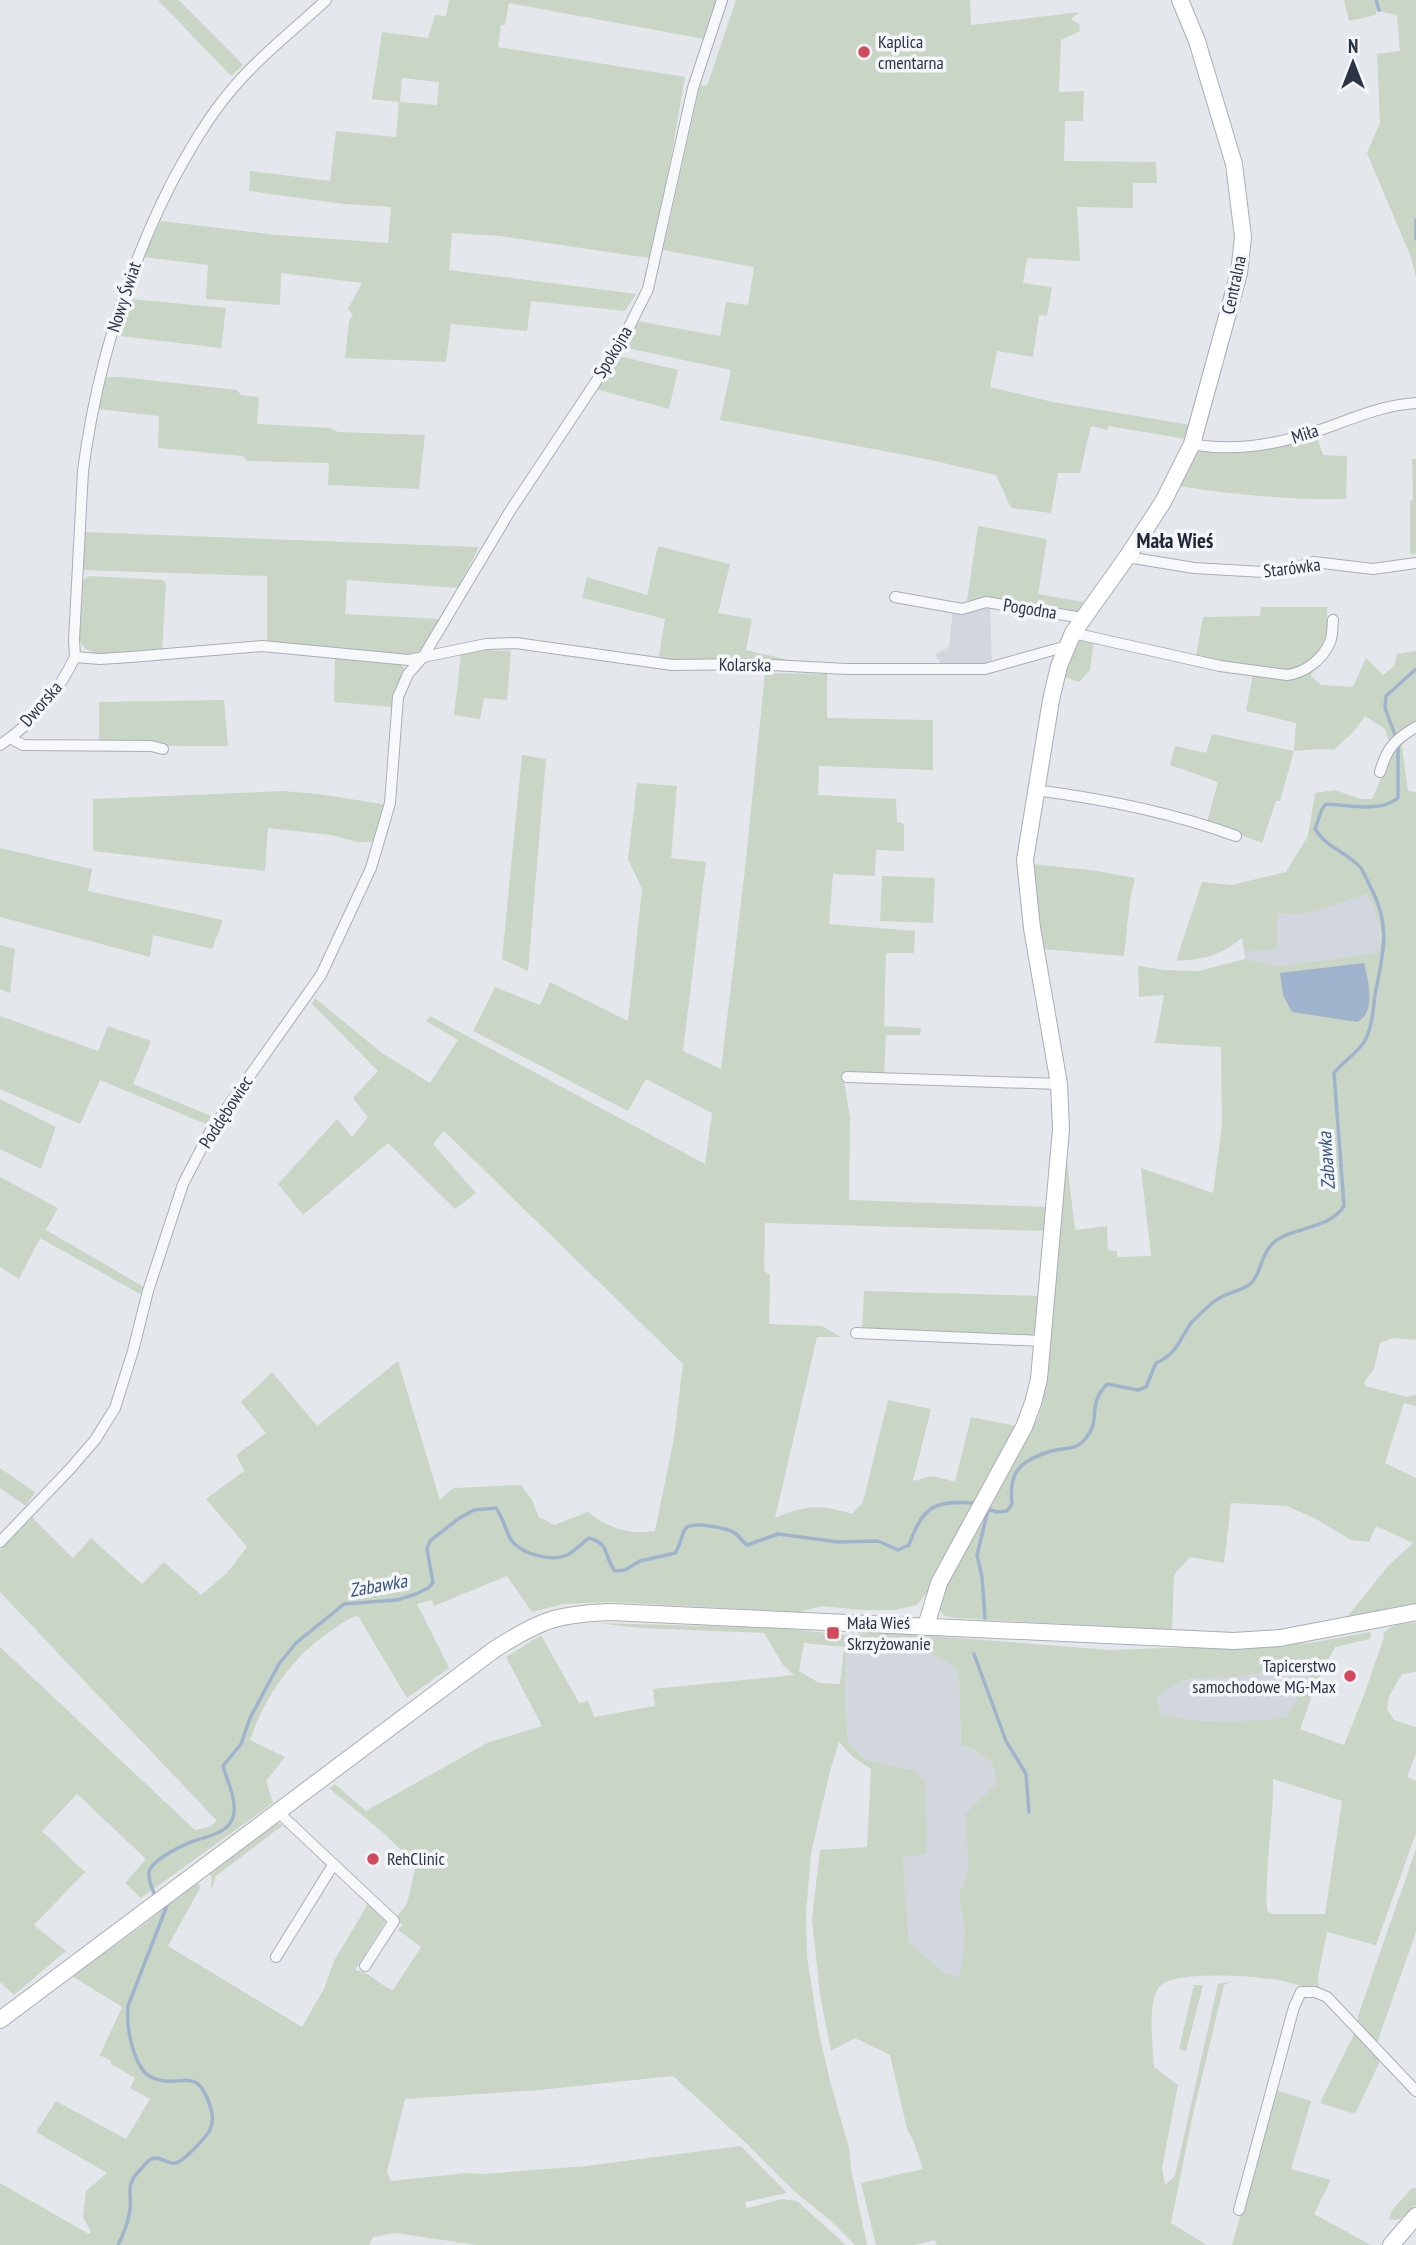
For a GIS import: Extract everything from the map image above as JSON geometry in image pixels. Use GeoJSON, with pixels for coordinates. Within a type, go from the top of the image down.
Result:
{"type":"FeatureCollection","features":[{"type":"Feature","properties":{"kind":"street","name":"Nowy Świat"},"geometry":{"type":"LineString","coordinates":[[75,657],[83,471],[87,437],[101,371],[133,265],[187,153],[218,107],[252,68],[326,0]]}},
{"type":"Feature","properties":{"kind":"street","name":"Spokojna"},"geometry":{"type":"LineString","coordinates":[[419,661],[510,511],[619,347],[648,289],[693,88],[722,0]]}},
{"type":"Feature","properties":{"kind":"street","name":"Centralna"},"geometry":{"type":"LineString","coordinates":[[926,1626],[939,1583],[1024,1427],[1039,1379],[1061,1129],[1059,1084],[1026,886],[1025,860],[1051,700],[1059,666],[1070,640],[1163,502],[1192,444],[1239,273],[1243,237],[1234,164],[1197,41],[1180,0]]}},
{"type":"Feature","properties":{"kind":"street","name":"Miła"},"geometry":{"type":"LineString","coordinates":[[1192,444],[1210,447],[1276,444],[1379,409],[1416,403]]}},
{"type":"Feature","properties":{"kind":"street","name":"Starówka"},"geometry":{"type":"LineString","coordinates":[[1127,557],[1194,568],[1279,573],[1314,562],[1373,569],[1416,563]]}},
{"type":"Feature","properties":{"kind":"street","name":"Pogodna"},"geometry":{"type":"LineString","coordinates":[[895,597],[962,609],[986,602],[1083,618]]}},
{"type":"Feature","properties":{"kind":"street"},"geometry":{"type":"LineString","coordinates":[[1070,640],[1287,675],[1308,668],[1322,654],[1331,639],[1333,620]]}},
{"type":"Feature","properties":{"kind":"street","name":"Kolarska"},"geometry":{"type":"LineString","coordinates":[[75,657],[100,659],[262,646],[419,661],[486,644],[516,643],[672,665],[985,669],[1070,640]]}},
{"type":"Feature","properties":{"kind":"street","name":"Dworska"},"geometry":{"type":"LineString","coordinates":[[5,742],[56,690],[75,657]]}},
{"type":"Feature","properties":{"kind":"street","name":"Poddębowiec"},"geometry":{"type":"LineString","coordinates":[[0,1542],[87,1450],[116,1408],[148,1291],[183,1184],[210,1132],[331,957],[372,868],[382,835],[390,803],[398,697],[408,674],[419,661]]}},
{"type":"Feature","properties":{"kind":"street"},"geometry":{"type":"LineString","coordinates":[[1380,772],[1391,745],[1416,727]]}},
{"type":"Feature","properties":{"kind":"street"},"geometry":{"type":"LineString","coordinates":[[5,742],[23,745],[151,746],[163,749]]}},
{"type":"Feature","properties":{"kind":"street"},"geometry":{"type":"LineString","coordinates":[[1035,790],[1122,803],[1236,836]]}},
{"type":"Feature","properties":{"kind":"street"},"geometry":{"type":"LineString","coordinates":[[847,1077],[1059,1084]]}},
{"type":"Feature","properties":{"kind":"street"},"geometry":{"type":"LineString","coordinates":[[856,1333],[1043,1341]]}},
{"type":"Feature","properties":{"kind":"street"},"geometry":{"type":"LineString","coordinates":[[0,2020],[495,1649],[551,1618],[611,1612],[1234,1641],[1280,1638],[1416,1612]]}},
{"type":"Feature","properties":{"kind":"street"},"geometry":{"type":"LineString","coordinates":[[278,1812],[394,1921],[365,1966]]}},
{"type":"Feature","properties":{"kind":"street"},"geometry":{"type":"LineString","coordinates":[[276,1957],[333,1865]]}},
{"type":"Feature","properties":{"kind":"street"},"geometry":{"type":"LineString","coordinates":[[1239,2210],[1294,2007],[1301,1992],[1315,1992],[1327,1997],[1416,2091]]}},
{"type":"Feature","properties":{"kind":"street"},"geometry":{"type":"LineString","coordinates":[[1391,2245],[1416,2216]]}},
{"type":"Feature","properties":{"kind":"shaded area"},"geometry":{"type":"Polygon","coordinates":[[[990,607],[992,664],[942,666],[935,654],[949,647],[953,610],[965,612],[990,607]]]}},
{"type":"Feature","properties":{"kind":"shaded area"},"geometry":{"type":"Polygon","coordinates":[[[1368,894],[1377,910],[1381,946],[1378,953],[1277,966],[1245,959],[1244,951],[1277,950],[1277,914],[1309,913],[1368,894]]]}},
{"type":"Feature","properties":{"kind":"shaded area"},"geometry":{"type":"Polygon","coordinates":[[[846,1648],[919,1648],[954,1666],[959,1678],[961,1746],[970,1748],[992,1763],[997,1783],[965,1814],[968,1869],[959,1894],[965,1935],[961,1977],[943,1972],[909,1944],[903,1857],[913,1770],[867,1760],[848,1743],[846,1648]]]}},
{"type":"Feature","properties":{"kind":"shaded area"},"geometry":{"type":"Polygon","coordinates":[[[1317,1656],[1307,1682],[1286,1717],[1211,1722],[1161,1714],[1157,1697],[1170,1685],[1202,1677],[1252,1675],[1317,1656]]]}},
{"type":"Feature","properties":{"kind":"green space"},"geometry":{"type":"Polygon","coordinates":[[[158,0],[179,0],[243,65],[231,76],[158,0]]]}},
{"type":"Feature","properties":{"kind":"green space"},"geometry":{"type":"Polygon","coordinates":[[[449,0],[717,0],[704,39],[509,3],[505,25],[501,25],[498,47],[685,77],[662,209],[649,258],[500,236],[452,233],[449,270],[636,294],[625,311],[531,301],[527,331],[451,324],[446,362],[345,358],[349,321],[353,315],[348,309],[362,283],[281,273],[280,305],[206,299],[208,265],[143,257],[161,221],[277,235],[388,243],[391,207],[344,204],[249,191],[250,171],[330,181],[336,131],[396,137],[399,102],[372,99],[382,32],[428,38],[435,15],[446,16],[449,0]],[[402,78],[400,102],[437,105],[439,82],[402,78]]]}},
{"type":"Feature","properties":{"kind":"green space"},"geometry":{"type":"Polygon","coordinates":[[[736,0],[970,0],[971,25],[1080,12],[1071,19],[1079,24],[1080,31],[1061,40],[1059,92],[1084,91],[1083,121],[1065,121],[1064,161],[1156,162],[1157,183],[1133,183],[1133,208],[1077,207],[1080,261],[1027,258],[1023,283],[1052,287],[1047,316],[1039,315],[1033,357],[997,351],[990,387],[1053,402],[1191,425],[1186,439],[1108,426],[1107,430],[1091,426],[1080,473],[1058,473],[1051,513],[1011,508],[996,475],[720,420],[731,370],[622,347],[637,321],[720,336],[726,302],[748,305],[754,267],[663,250],[700,85],[707,86],[736,0]]]}},
{"type":"Feature","properties":{"kind":"green space"},"geometry":{"type":"Polygon","coordinates":[[[1344,0],[1416,0],[1416,276],[1410,255],[1367,153],[1380,123],[1377,54],[1400,51],[1397,15],[1376,11],[1376,15],[1349,21],[1344,0]]]}},
{"type":"Feature","properties":{"kind":"green space"},"geometry":{"type":"Polygon","coordinates":[[[130,299],[226,308],[221,348],[120,336],[116,333],[130,299]]]}},
{"type":"Feature","properties":{"kind":"green space"},"geometry":{"type":"Polygon","coordinates":[[[619,356],[678,370],[669,409],[596,389],[619,356]]]}},
{"type":"Feature","properties":{"kind":"green space"},"geometry":{"type":"Polygon","coordinates":[[[108,377],[237,390],[241,395],[259,397],[257,424],[331,428],[338,432],[425,435],[419,489],[328,485],[329,463],[247,461],[243,456],[158,448],[159,416],[97,409],[104,380],[108,377]]]}},
{"type":"Feature","properties":{"kind":"green space"},"geometry":{"type":"Polygon","coordinates":[[[1316,435],[1323,455],[1347,456],[1346,499],[1262,496],[1179,486],[1194,450],[1316,435]]]}},
{"type":"Feature","properties":{"kind":"green space"},"geometry":{"type":"Polygon","coordinates":[[[1412,459],[1416,459],[1416,554],[1410,553],[1412,459]]]}},
{"type":"Feature","properties":{"kind":"green space"},"geometry":{"type":"Polygon","coordinates":[[[978,526],[1047,539],[1038,594],[1084,602],[1077,612],[986,598],[967,601],[978,526]]]}},
{"type":"Feature","properties":{"kind":"green space"},"geometry":{"type":"Polygon","coordinates":[[[83,532],[479,547],[458,588],[347,580],[345,614],[441,619],[422,649],[413,656],[267,644],[267,576],[83,570],[83,532]]]}},
{"type":"Feature","properties":{"kind":"green space"},"geometry":{"type":"Polygon","coordinates":[[[658,546],[730,564],[718,613],[752,619],[746,650],[806,664],[658,661],[665,619],[582,598],[587,577],[647,595],[658,546]]]}},
{"type":"Feature","properties":{"kind":"green space"},"geometry":{"type":"Polygon","coordinates":[[[88,576],[163,580],[166,584],[162,651],[103,655],[83,647],[78,638],[81,583],[88,576]]]}},
{"type":"Feature","properties":{"kind":"green space"},"geometry":{"type":"Polygon","coordinates":[[[1261,607],[1327,607],[1327,633],[1311,676],[1321,685],[1353,687],[1366,658],[1383,675],[1394,666],[1397,654],[1416,651],[1416,723],[1389,742],[1385,729],[1365,716],[1334,750],[1294,751],[1296,723],[1246,711],[1254,668],[1196,657],[1203,617],[1260,616],[1261,607]]]}},
{"type":"Feature","properties":{"kind":"green space"},"geometry":{"type":"Polygon","coordinates":[[[1079,638],[1094,641],[1090,670],[1079,682],[1062,676],[1079,638]]]}},
{"type":"Feature","properties":{"kind":"green space"},"geometry":{"type":"Polygon","coordinates":[[[484,650],[511,651],[507,700],[484,698],[480,719],[454,715],[461,654],[484,650]]]}},
{"type":"Feature","properties":{"kind":"green space"},"geometry":{"type":"Polygon","coordinates":[[[335,657],[398,663],[404,667],[394,707],[334,702],[335,657]]]}},
{"type":"Feature","properties":{"kind":"green space"},"geometry":{"type":"Polygon","coordinates":[[[765,673],[827,674],[827,718],[933,720],[933,770],[819,766],[818,795],[896,799],[897,822],[904,824],[904,851],[876,850],[875,876],[833,874],[829,924],[915,931],[914,953],[886,953],[884,1026],[921,1028],[920,1035],[886,1035],[884,1074],[843,1073],[850,1118],[849,1200],[1048,1207],[1046,1231],[765,1223],[764,1271],[770,1275],[769,1324],[822,1326],[841,1337],[817,1337],[775,1518],[795,1510],[813,1507],[852,1514],[863,1502],[888,1400],[931,1409],[913,1481],[933,1476],[955,1482],[971,1417],[1016,1426],[928,1591],[917,1605],[895,1610],[822,1606],[800,1612],[609,1602],[564,1604],[532,1612],[507,1576],[434,1606],[432,1600],[417,1604],[449,1668],[407,1698],[358,1616],[352,1618],[320,1639],[294,1664],[273,1692],[256,1724],[250,1740],[285,1757],[266,1781],[273,1803],[141,1898],[125,1883],[146,1859],[77,1794],[42,1831],[85,1872],[34,1925],[66,1951],[14,1995],[0,1982],[0,1647],[195,1830],[209,1827],[217,1821],[0,1592],[0,1550],[31,1516],[73,1558],[91,1538],[142,1584],[164,1562],[201,1595],[227,1573],[247,1547],[206,1499],[244,1471],[236,1455],[266,1433],[241,1402],[272,1372],[317,1426],[398,1361],[440,1500],[453,1488],[521,1485],[532,1500],[539,1517],[554,1525],[588,1512],[619,1529],[655,1531],[674,1438],[683,1364],[444,1131],[433,1144],[476,1193],[455,1209],[388,1143],[303,1215],[278,1184],[337,1119],[352,1137],[368,1117],[353,1098],[378,1071],[312,1004],[315,998],[382,1053],[430,1083],[458,1040],[426,1021],[430,1016],[705,1164],[712,1113],[646,1079],[628,1111],[473,1031],[495,987],[540,1005],[550,982],[628,1021],[642,889],[628,859],[637,783],[677,786],[671,858],[706,862],[683,1051],[721,1069],[765,673]]]}},
{"type":"Feature","properties":{"kind":"green space"},"geometry":{"type":"Polygon","coordinates":[[[224,700],[228,746],[99,743],[99,702],[224,700]]]}},
{"type":"Feature","properties":{"kind":"green space"},"geometry":{"type":"Polygon","coordinates":[[[1212,734],[1294,751],[1280,801],[1276,801],[1262,843],[1207,822],[1218,782],[1170,765],[1175,746],[1206,753],[1212,734]]]}},
{"type":"Feature","properties":{"kind":"green space"},"geometry":{"type":"Polygon","coordinates":[[[1401,739],[1408,791],[1416,792],[1416,1340],[1392,1338],[1380,1343],[1374,1369],[1364,1382],[1366,1386],[1406,1397],[1416,1395],[1416,1406],[1404,1403],[1385,1463],[1416,1478],[1416,1603],[1347,1617],[1388,1566],[1413,1543],[1376,1526],[1369,1542],[1351,1540],[1318,1520],[1287,1506],[1231,1503],[1224,1563],[1190,1557],[1174,1575],[1172,1630],[944,1616],[938,1607],[944,1590],[1039,1416],[1053,1314],[1067,1161],[1075,1230],[1107,1226],[1108,1250],[1117,1251],[1117,1257],[1151,1256],[1141,1168],[1213,1193],[1222,1126],[1221,1047],[1155,1043],[1164,995],[1139,997],[1138,966],[1199,971],[1245,959],[1277,966],[1378,953],[1380,931],[1368,894],[1309,913],[1277,914],[1277,950],[1244,951],[1242,938],[1211,956],[1176,961],[1202,882],[1232,885],[1286,872],[1308,836],[1315,793],[1335,790],[1361,799],[1372,799],[1401,739]]]}},
{"type":"Feature","properties":{"kind":"green space"},"geometry":{"type":"Polygon","coordinates":[[[522,755],[546,759],[528,971],[502,959],[522,755]]]}},
{"type":"Feature","properties":{"kind":"green space"},"geometry":{"type":"Polygon","coordinates":[[[283,791],[382,804],[385,810],[377,839],[372,842],[357,842],[331,835],[268,828],[265,871],[93,851],[93,799],[283,791]]]}},
{"type":"Feature","properties":{"kind":"green space"},"geometry":{"type":"Polygon","coordinates":[[[0,848],[92,869],[88,891],[223,920],[212,949],[153,935],[150,957],[0,917],[0,848]]]}},
{"type":"Feature","properties":{"kind":"green space"},"geometry":{"type":"Polygon","coordinates":[[[1032,864],[1135,878],[1124,956],[1043,949],[1032,864]]]}},
{"type":"Feature","properties":{"kind":"green space"},"geometry":{"type":"Polygon","coordinates":[[[882,876],[935,878],[933,923],[880,921],[882,876]]]}},
{"type":"Feature","properties":{"kind":"green space"},"geometry":{"type":"Polygon","coordinates":[[[0,945],[15,949],[10,993],[0,989],[0,945]]]}},
{"type":"Feature","properties":{"kind":"green space"},"geometry":{"type":"Polygon","coordinates":[[[0,1016],[98,1051],[108,1026],[151,1041],[133,1084],[214,1117],[206,1124],[100,1080],[80,1124],[0,1089],[0,1016]]]}},
{"type":"Feature","properties":{"kind":"green space"},"geometry":{"type":"Polygon","coordinates":[[[0,1099],[56,1127],[41,1169],[0,1149],[0,1099]]]}},
{"type":"Feature","properties":{"kind":"green space"},"geometry":{"type":"Polygon","coordinates":[[[0,1177],[58,1208],[46,1230],[144,1287],[140,1294],[40,1238],[19,1279],[0,1267],[0,1177]]]}},
{"type":"Feature","properties":{"kind":"green space"},"geometry":{"type":"Polygon","coordinates":[[[864,1291],[1042,1296],[1039,1332],[1034,1337],[862,1328],[864,1291]]]}},
{"type":"Feature","properties":{"kind":"green space"},"geometry":{"type":"Polygon","coordinates":[[[0,1468],[35,1492],[26,1506],[0,1488],[0,1468]]]}},
{"type":"Feature","properties":{"kind":"green space"},"geometry":{"type":"Polygon","coordinates":[[[1416,1622],[1416,1672],[1402,1674],[1389,1696],[1387,1709],[1394,1720],[1416,1727],[1416,1753],[1407,1777],[1416,1781],[1416,1833],[1376,1945],[1327,1932],[1318,1976],[1319,1987],[1305,1987],[1260,1978],[1200,1976],[1167,1981],[1155,1994],[1152,2026],[1154,2067],[1178,2085],[1162,2168],[1165,2185],[1175,2176],[1218,1984],[1233,1981],[1224,1985],[1193,2114],[1171,2223],[1207,2245],[937,2245],[935,2240],[914,2245],[876,2245],[861,2183],[923,2169],[907,2129],[890,2055],[855,2038],[831,2051],[820,1995],[812,1919],[820,1850],[867,1847],[871,1769],[853,1757],[839,1742],[811,1853],[806,1913],[807,1957],[819,2033],[849,2148],[867,2245],[855,2245],[673,2076],[539,2090],[405,2099],[387,2172],[391,2181],[466,2173],[586,2166],[741,2146],[787,2193],[745,2202],[747,2208],[782,2199],[797,2201],[846,2245],[477,2245],[395,2233],[373,2237],[369,2245],[0,2245],[0,2183],[89,2234],[91,2232],[83,2217],[86,2191],[107,2173],[36,2132],[56,2101],[126,2139],[150,2099],[130,2088],[135,2078],[111,2064],[111,2061],[99,2057],[122,2007],[72,1976],[146,1923],[193,1883],[199,1884],[200,1888],[168,1946],[302,2027],[324,1989],[334,1961],[368,1904],[386,1921],[355,1970],[393,1990],[421,1947],[398,1930],[402,1925],[396,1917],[407,1904],[416,1864],[329,1788],[335,1784],[366,1811],[487,1743],[542,1726],[506,1657],[541,1635],[579,1703],[588,1701],[594,1717],[655,1706],[653,1689],[794,1675],[783,1665],[764,1633],[640,1628],[597,1623],[780,1628],[845,1635],[882,1632],[1110,1650],[1310,1643],[1370,1632],[1370,1639],[1335,1647],[1317,1682],[1300,1729],[1344,1745],[1385,1632],[1392,1627],[1416,1622]],[[804,1643],[799,1671],[819,1683],[840,1684],[844,1647],[804,1643]],[[846,1648],[848,1743],[867,1760],[913,1770],[925,1782],[927,1854],[903,1857],[909,1943],[943,1972],[960,1977],[965,1935],[959,1894],[968,1869],[965,1814],[997,1783],[992,1763],[971,1748],[961,1746],[959,1678],[954,1666],[919,1648],[846,1648]],[[1317,1656],[1241,1676],[1181,1682],[1157,1697],[1161,1714],[1223,1722],[1286,1717],[1307,1682],[1317,1656]],[[1273,1779],[1266,1899],[1268,1912],[1325,1914],[1342,1801],[1273,1779]]]}},
{"type":"Feature","properties":{"kind":"green space"},"geometry":{"type":"Polygon","coordinates":[[[277,1823],[283,1825],[216,1876],[212,1888],[210,1887],[210,1874],[277,1823]]]}},
{"type":"Feature","properties":{"kind":"green space"},"geometry":{"type":"Polygon","coordinates":[[[1416,1849],[1416,1932],[1377,2043],[1358,2023],[1358,2016],[1416,1849]]]}},
{"type":"Feature","properties":{"kind":"green space"},"geometry":{"type":"Polygon","coordinates":[[[1194,1985],[1203,1985],[1186,2051],[1179,2049],[1194,1985]]]}},
{"type":"Feature","properties":{"kind":"green space"},"geometry":{"type":"Polygon","coordinates":[[[1355,2032],[1380,2057],[1355,2114],[1320,2103],[1355,2032]]]}},
{"type":"Feature","properties":{"kind":"green space"},"geometry":{"type":"Polygon","coordinates":[[[1276,2090],[1311,2101],[1291,2169],[1331,2180],[1314,2214],[1371,2245],[1232,2245],[1276,2090]]]}},
{"type":"Feature","properties":{"kind":"green space"},"geometry":{"type":"Polygon","coordinates":[[[1412,2188],[1416,2188],[1416,2205],[1401,2218],[1389,2219],[1392,2210],[1412,2188]]]}},
{"type":"Feature","properties":{"kind":"water"},"geometry":{"type":"Polygon","coordinates":[[[1364,963],[1369,986],[1369,1004],[1363,1018],[1357,1022],[1292,1012],[1283,995],[1280,973],[1364,963]]]}},
{"type":"Feature","properties":{"kind":"waterway"},"geometry":{"type":"LineString","coordinates":[[1376,0],[1379,10]]}},
{"type":"Feature","properties":{"kind":"waterway","name":"Zabawka"},"geometry":{"type":"LineString","coordinates":[[1416,220],[1416,239]]}},
{"type":"Feature","properties":{"kind":"waterway","name":"Zabawka"},"geometry":{"type":"LineString","coordinates":[[1395,735],[1385,708],[1386,696],[1416,669]]}},
{"type":"Feature","properties":{"kind":"waterway","name":"Zabawka"},"geometry":{"type":"LineString","coordinates":[[987,1509],[1007,1511],[1012,1504],[1012,1483],[1015,1475],[1019,1468],[1032,1458],[1075,1447],[1082,1442],[1090,1432],[1096,1402],[1107,1384],[1138,1390],[1146,1387],[1156,1363],[1173,1351],[1193,1321],[1219,1298],[1253,1281],[1265,1253],[1273,1243],[1290,1233],[1329,1220],[1344,1206],[1334,1073],[1362,1046],[1367,1037],[1384,940],[1377,900],[1361,869],[1315,829],[1326,804],[1373,807],[1391,803],[1398,798],[1398,746]]}},
{"type":"Feature","properties":{"kind":"waterway","name":"Zabawka"},"geometry":{"type":"LineString","coordinates":[[154,1893],[149,1872],[156,1862],[185,1845],[220,1832],[229,1825],[234,1813],[234,1801],[223,1766],[241,1744],[250,1718],[279,1664],[296,1643],[344,1604],[397,1600],[428,1588],[433,1583],[427,1549],[430,1541],[474,1510],[496,1508],[514,1544],[536,1555],[560,1557],[567,1555],[589,1538],[596,1541],[604,1547],[615,1571],[625,1570],[640,1561],[675,1553],[686,1528],[696,1525],[731,1531],[747,1545],[778,1534],[838,1542],[878,1541],[898,1550],[909,1545],[919,1522],[931,1509],[948,1503],[973,1503]]}},
{"type":"Feature","properties":{"kind":"waterway"},"geometry":{"type":"LineString","coordinates":[[985,1618],[982,1577],[977,1555],[988,1510]]}},
{"type":"Feature","properties":{"kind":"waterway"},"geometry":{"type":"LineString","coordinates":[[974,1654],[1006,1741],[1026,1774],[1029,1812]]}},
{"type":"Feature","properties":{"kind":"waterway","name":"Zabawka"},"geometry":{"type":"LineString","coordinates":[[118,2245],[128,2219],[130,2187],[134,2177],[151,2159],[173,2163],[180,2161],[204,2138],[212,2122],[211,2109],[200,2086],[188,2080],[163,2081],[153,2078],[140,2066],[132,2046],[128,2006],[166,1908]]}},
{"type":"Feature","properties":{"kind":"place","name":"Kaplica cmentarna"},"geometry":{"type":"Point","coordinates":[864,52]}},
{"type":"Feature","properties":{"kind":"place","name":"Mała Wieś Skrzyżowanie"},"geometry":{"type":"Point","coordinates":[833,1633]}},
{"type":"Feature","properties":{"kind":"place","name":"Tapicerstwo samochodowe MG-Max"},"geometry":{"type":"Point","coordinates":[1350,1676]}},
{"type":"Feature","properties":{"kind":"place","name":"RehClinic"},"geometry":{"type":"Point","coordinates":[373,1859]}},
{"type":"Feature","properties":{"kind":"district","name":"Mała Wieś"},"geometry":{"type":"Point","coordinates":[1175,541]}}]}
